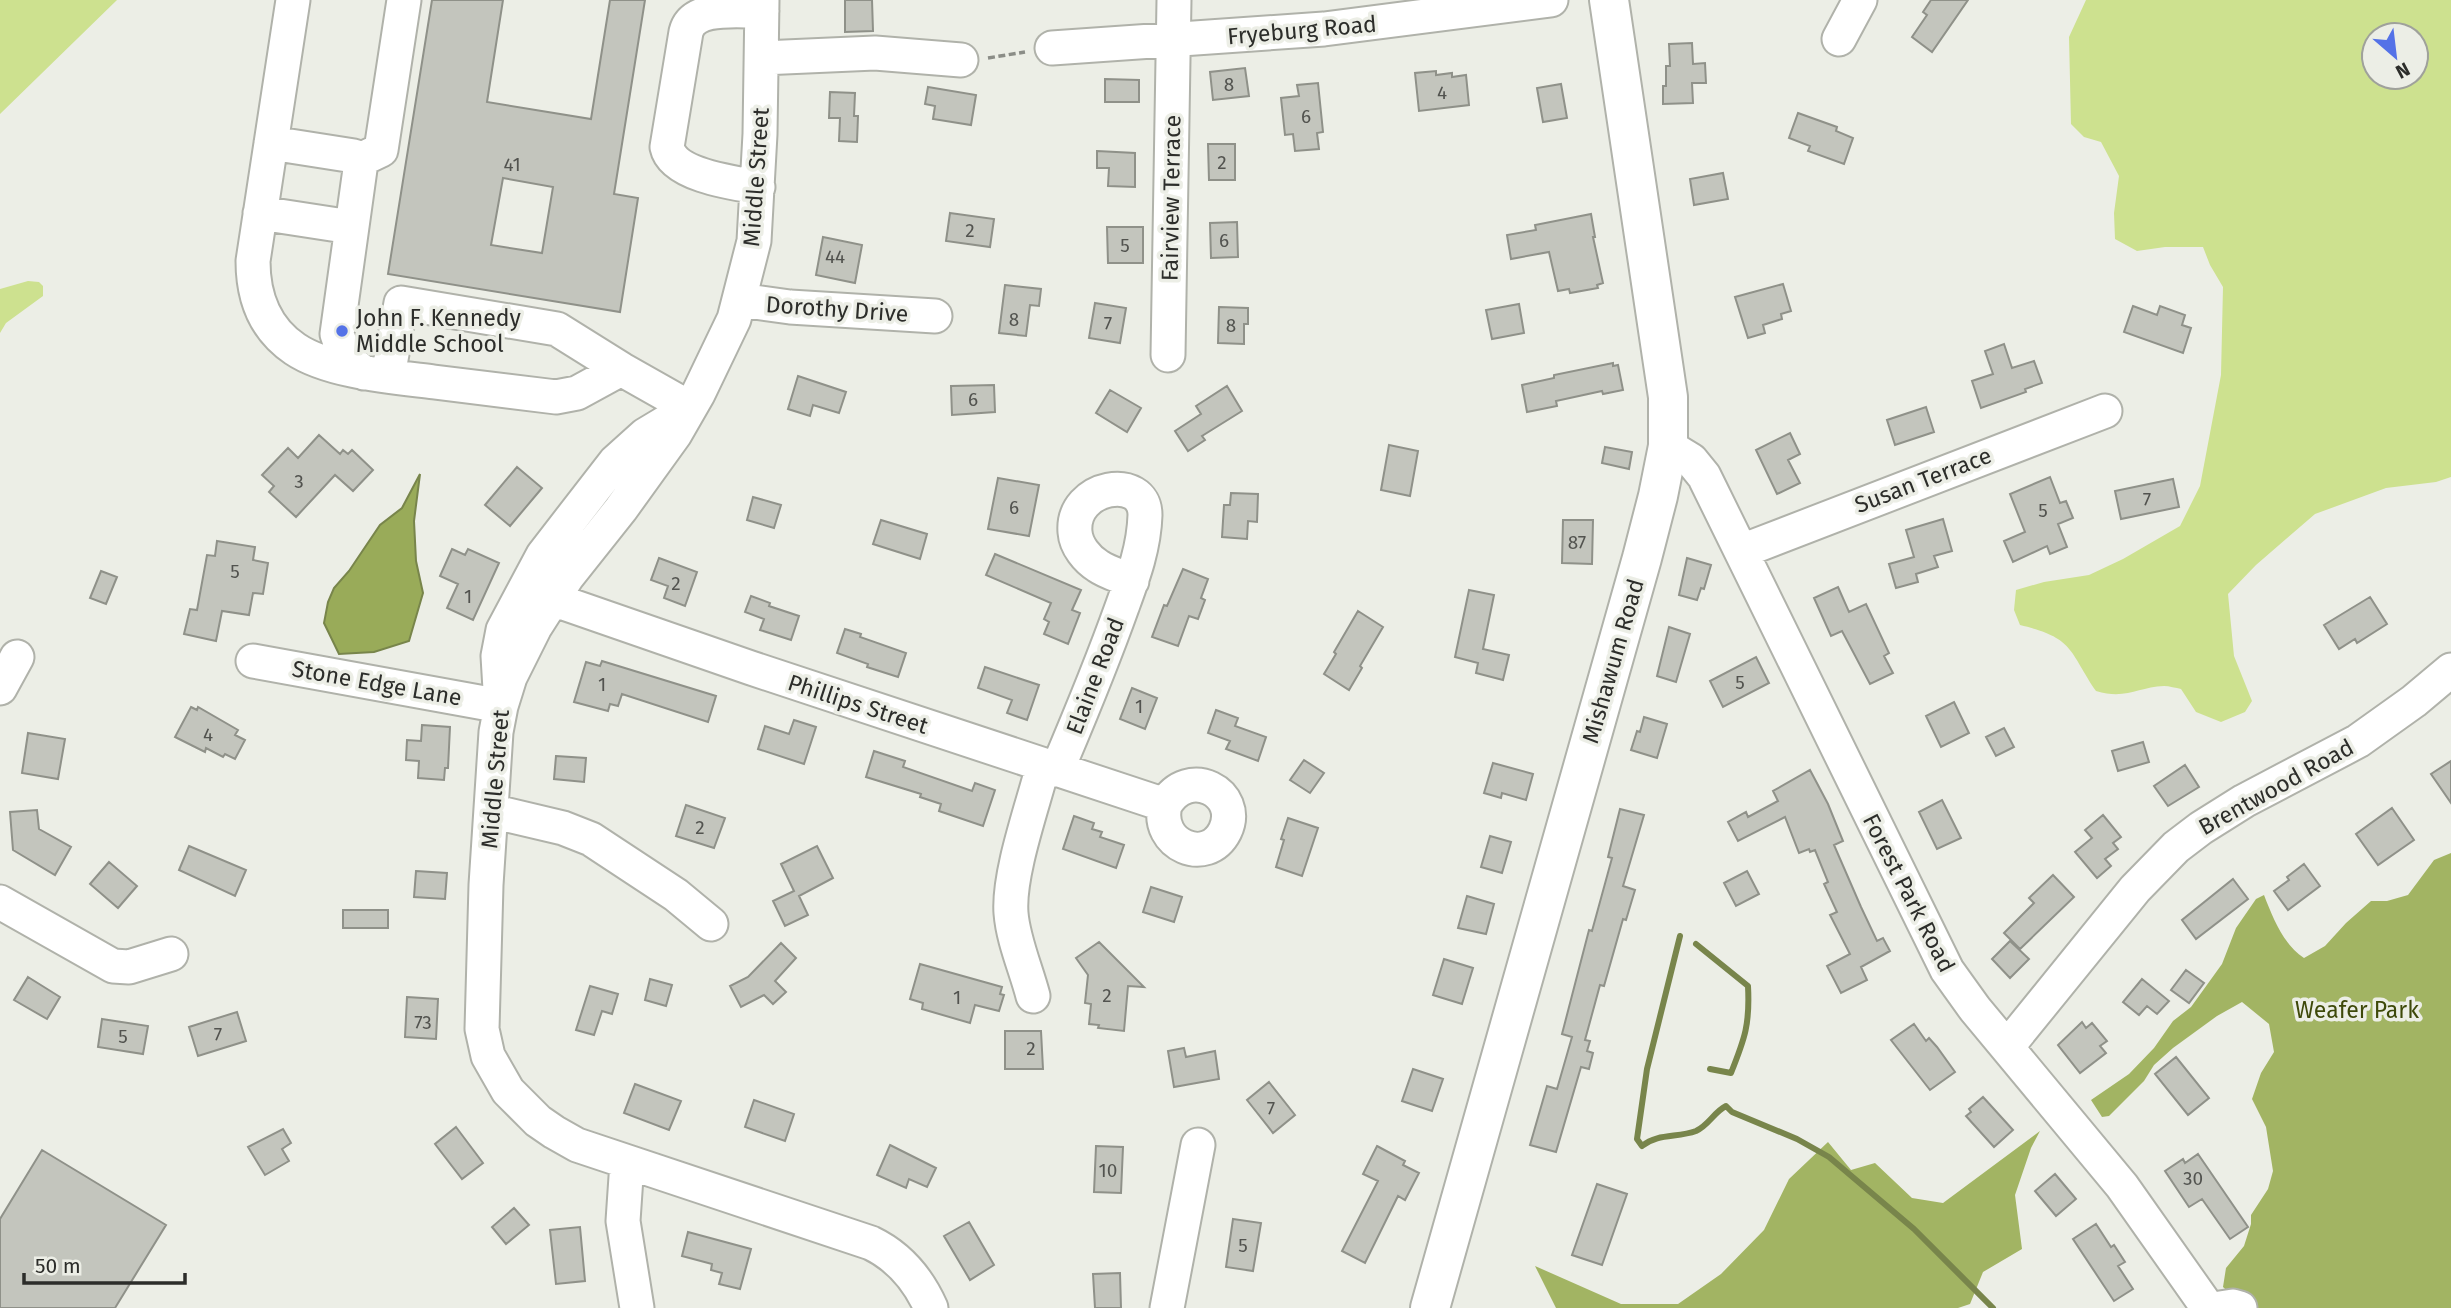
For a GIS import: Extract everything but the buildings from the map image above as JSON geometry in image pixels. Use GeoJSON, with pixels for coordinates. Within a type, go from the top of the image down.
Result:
{"type":"FeatureCollection","features":[{"type":"Feature","properties":{"kind":"main road","name":"Mishawum Road"},"geometry":{"type":"LineString","coordinates":[[1430,1308],[1642,558],[1668,446],[1665,373],[1609,0]]}},
{"type":"Feature","properties":{"kind":"street"},"geometry":{"type":"LineString","coordinates":[[293,0],[253,261],[253,282],[258,305],[284,340],[307,356],[376,375],[556,397],[577,393],[621,369]]}},
{"type":"Feature","properties":{"kind":"street"},"geometry":{"type":"LineString","coordinates":[[360,160],[381,150],[404,0]]}},
{"type":"Feature","properties":{"kind":"street","name":"Fairview Terrace"},"geometry":{"type":"LineString","coordinates":[[1168,355],[1174,0]]}},
{"type":"Feature","properties":{"kind":"street","name":"Fryeburg Road"},"geometry":{"type":"LineString","coordinates":[[1052,48],[1383,23],[1551,0]]}},
{"type":"Feature","properties":{"kind":"street"},"geometry":{"type":"LineString","coordinates":[[1839,39],[1860,0]]}},
{"type":"Feature","properties":{"kind":"street"},"geometry":{"type":"LineString","coordinates":[[758,187],[725,182],[682,166],[670,156],[667,147],[686,32],[690,22],[707,13],[762,5]]}},
{"type":"Feature","properties":{"kind":"street","name":"Middle Street"},"geometry":{"type":"LineString","coordinates":[[762,5],[758,187],[754,241],[740,300],[728,334],[690,408],[648,473],[552,599],[519,655],[500,706],[491,811],[482,1029],[488,1056],[508,1091],[546,1126],[578,1145],[811,1222],[883,1249],[906,1268],[924,1293],[930,1308]]}},
{"type":"Feature","properties":{"kind":"street"},"geometry":{"type":"LineString","coordinates":[[762,58],[875,53],[961,60]]}},
{"type":"Feature","properties":{"kind":"street"},"geometry":{"type":"LineString","coordinates":[[271,143],[354,156],[360,160],[362,167],[337,334],[345,357],[376,375]]}},
{"type":"Feature","properties":{"kind":"street"},"geometry":{"type":"LineString","coordinates":[[260,213],[351,227]]}},
{"type":"Feature","properties":{"kind":"street","name":"Dorothy Drive"},"geometry":{"type":"LineString","coordinates":[[740,300],[790,307],[934,316]]}},
{"type":"Feature","properties":{"kind":"street"},"geometry":{"type":"LineString","coordinates":[[376,375],[401,303],[557,329],[690,408],[645,435],[624,453],[606,472],[543,555],[503,629],[498,656],[500,706]]}},
{"type":"Feature","properties":{"kind":"street","name":"Susan Terrace"},"geometry":{"type":"LineString","coordinates":[[1742,551],[2105,411]]}},
{"type":"Feature","properties":{"kind":"street","name":"Forest Park Road"},"geometry":{"type":"LineString","coordinates":[[1668,446],[1691,460],[1701,470],[1940,957],[1965,997],[2115,1177],[2208,1308]]}},
{"type":"Feature","properties":{"kind":"street","name":"Elaine Road"},"geometry":{"type":"LineString","coordinates":[[1033,996],[1012,923],[1014,880],[1050,768],[1106,653],[1132,581]]}},
{"type":"Feature","properties":{"kind":"street","name":"Phillips Street"},"geometry":{"type":"LineString","coordinates":[[552,599],[1165,805]]}},
{"type":"Feature","properties":{"kind":"street"},"geometry":{"type":"LineString","coordinates":[[0,688],[17,657]]}},
{"type":"Feature","properties":{"kind":"street","name":"Stone Edge Lane"},"geometry":{"type":"LineString","coordinates":[[253,660],[500,706]]}},
{"type":"Feature","properties":{"kind":"street","name":"Brentwood Road"},"geometry":{"type":"LineString","coordinates":[[2007,1047],[2135,889],[2176,847],[2244,801],[2358,741],[2404,709],[2451,670]]}},
{"type":"Feature","properties":{"kind":"street"},"geometry":{"type":"LineString","coordinates":[[491,811],[571,830],[592,839],[677,895],[711,924]]}},
{"type":"Feature","properties":{"kind":"street"},"geometry":{"type":"LineString","coordinates":[[0,902],[107,965],[129,967],[170,954]]}},
{"type":"Feature","properties":{"kind":"street"},"geometry":{"type":"LineString","coordinates":[[1167,1308],[1198,1145]]}},
{"type":"Feature","properties":{"kind":"street"},"geometry":{"type":"LineString","coordinates":[[626,1162],[623,1221],[637,1308]]}},
{"type":"Feature","properties":{"kind":"street"},"geometry":{"type":"LineString","coordinates":[[2220,1308],[2240,1308]]}},
{"type":"Feature","properties":{"kind":"path"},"geometry":{"type":"LineString","coordinates":[[961,60],[1052,48]]}},
{"type":"Feature","properties":{"kind":"shaded area"},"geometry":{"type":"Polygon","coordinates":[[[0,0],[117,0],[0,114],[0,0]]]}},
{"type":"Feature","properties":{"kind":"shaded area"},"geometry":{"type":"Polygon","coordinates":[[[2086,0],[2451,0],[2451,477],[2436,482],[2386,488],[2315,514],[2256,565],[2228,594],[2234,656],[2252,701],[2245,712],[2221,722],[2196,712],[2181,689],[2164,686],[2124,694],[2096,691],[2068,647],[2051,635],[2020,625],[2014,610],[2016,590],[2044,582],[2089,575],[2180,526],[2200,486],[2221,375],[2223,287],[2203,247],[2165,247],[2137,251],[2115,239],[2114,213],[2119,176],[2101,142],[2084,137],[2071,124],[2069,37],[2086,0]]]}},
{"type":"Feature","properties":{"kind":"shaded area"},"geometry":{"type":"Polygon","coordinates":[[[28,281],[39,282],[43,286],[43,296],[6,323],[0,333],[0,289],[28,281]]]}},
{"type":"Feature","properties":{"kind":"shaded area"},"geometry":{"type":"Polygon","coordinates":[[[420,474],[414,521],[416,561],[423,593],[409,641],[374,652],[339,654],[324,623],[334,588],[380,525],[402,508],[420,474]]]}},
{"type":"Feature","properties":{"kind":"green space","name":"Weafer Park"},"geometry":{"type":"Polygon","coordinates":[[[2451,853],[2451,1308],[2241,1308],[2223,1287],[2226,1268],[2244,1246],[2251,1215],[2268,1189],[2273,1171],[2266,1127],[2252,1099],[2261,1073],[2274,1052],[2269,1024],[2242,1002],[2217,1016],[2173,1048],[2154,1065],[2144,1081],[2109,1116],[2102,1117],[2091,1100],[2129,1074],[2154,1048],[2173,1021],[2191,1007],[2222,964],[2236,928],[2256,899],[2264,895],[2284,938],[2304,958],[2325,946],[2371,901],[2387,901],[2408,895],[2434,860],[2451,853]]]}},
{"type":"Feature","properties":{"kind":"green space"},"geometry":{"type":"Polygon","coordinates":[[[2040,1131],[2031,1148],[2015,1195],[2022,1249],[1983,1272],[1970,1304],[1958,1308],[1556,1308],[1535,1266],[1621,1304],[1678,1304],[1721,1274],[1764,1230],[1789,1179],[1828,1142],[1851,1170],[1875,1163],[1912,1198],[1943,1203],[2040,1131]]]}},
{"type":"Feature","properties":{"kind":"waterway"},"geometry":{"type":"LineString","coordinates":[[1680,936],[1647,1069],[1637,1139],[1642,1146],[1661,1137],[1696,1131],[1726,1106],[1732,1112],[1797,1139],[1829,1157],[1914,1229],[1993,1308]]}},
{"type":"Feature","properties":{"kind":"waterway"},"geometry":{"type":"LineString","coordinates":[[1696,944],[1748,986],[1746,1031],[1731,1073],[1710,1069]]}},
{"type":"Feature","properties":{"kind":"place","name":"John F. Kennedy Middle School"},"geometry":{"type":"Point","coordinates":[342,331]}}]}
